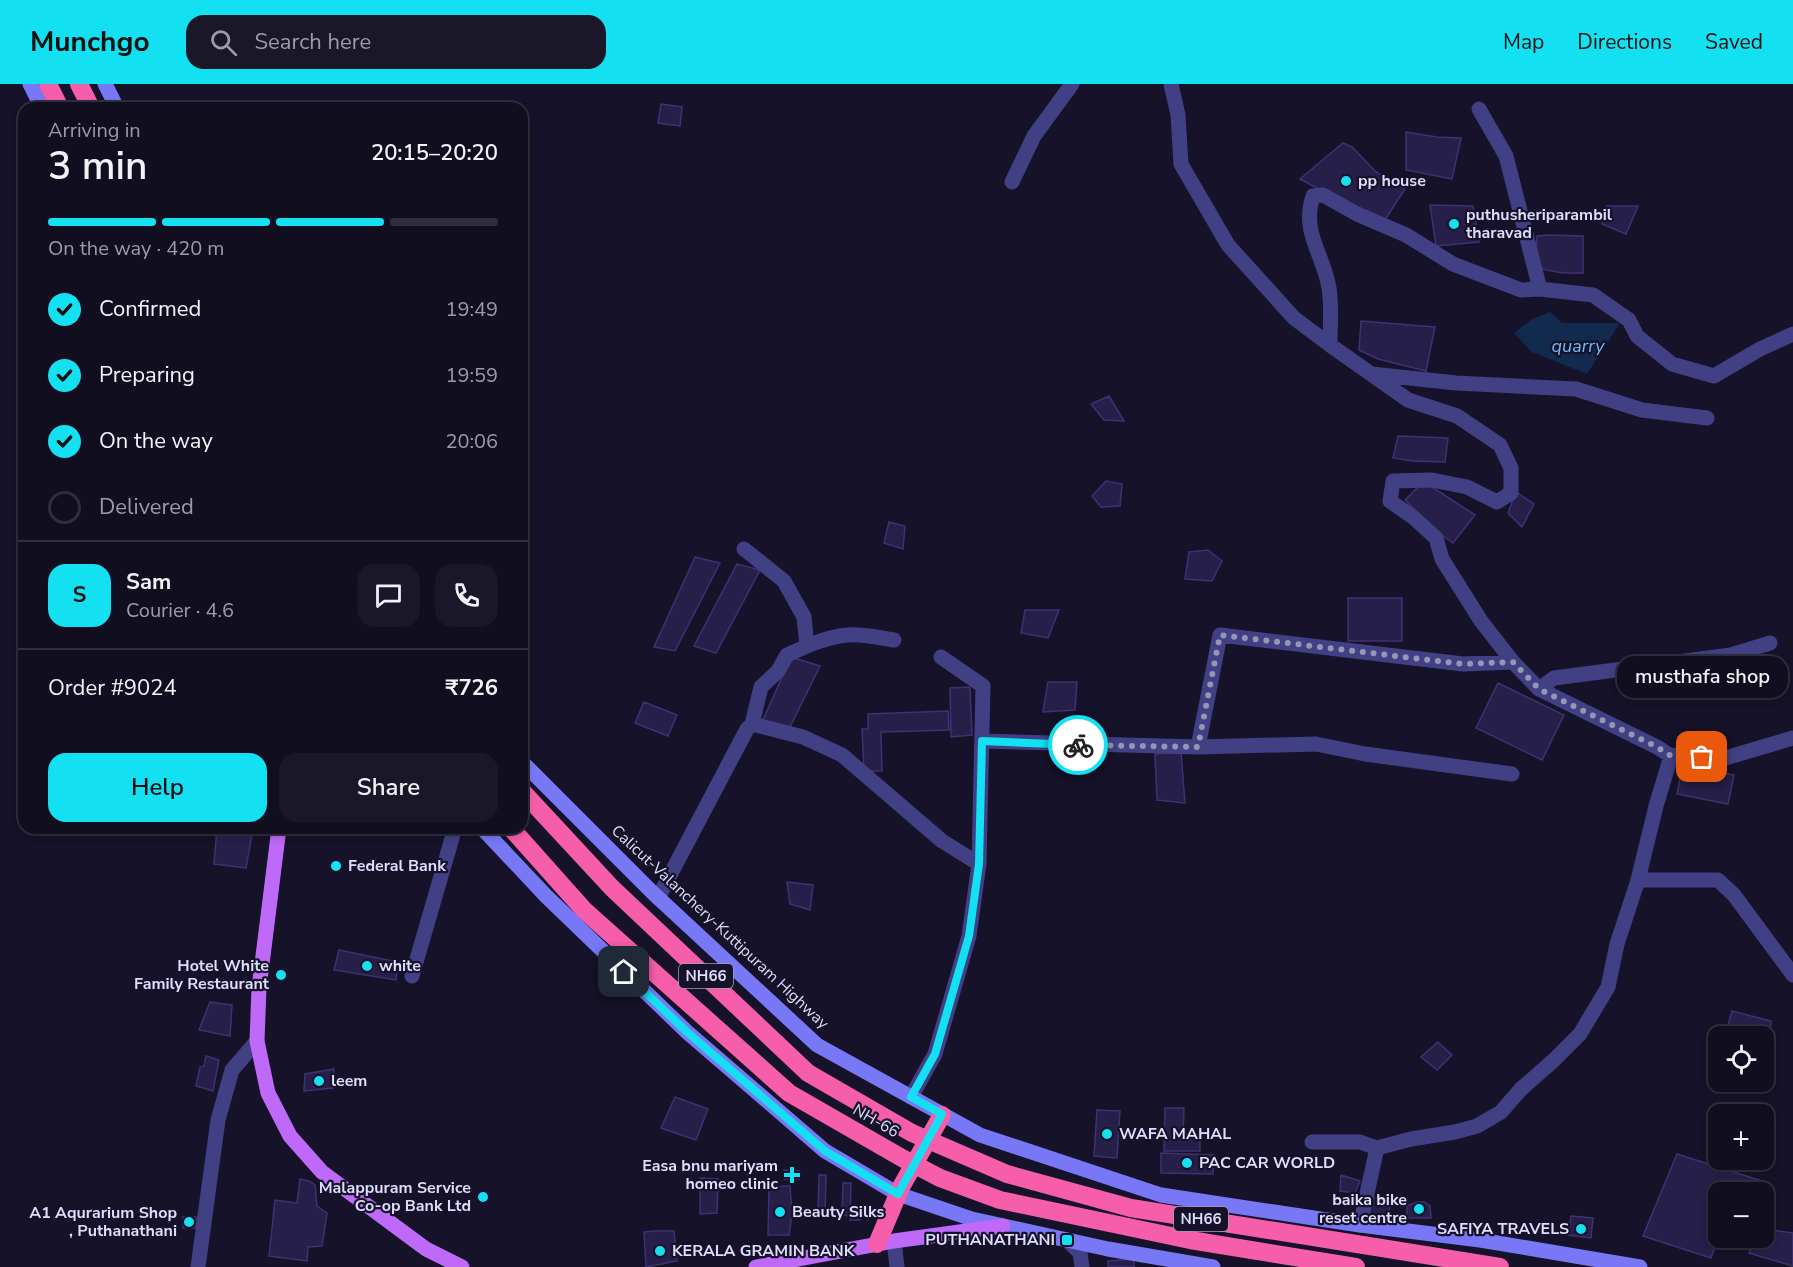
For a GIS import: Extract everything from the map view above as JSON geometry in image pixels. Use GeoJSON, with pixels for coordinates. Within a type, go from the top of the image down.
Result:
{"type":"FeatureCollection","features":[{"type":"Feature","properties":{"kind":"highway"},"geometry":{"type":"LineString","coordinates":[[48,84],[57,102]]}},
{"type":"Feature","properties":{"kind":"highway"},"geometry":{"type":"LineString","coordinates":[[79,84],[88,102]]}},
{"type":"Feature","properties":{"kind":"highway","name":"NH66"},"geometry":{"type":"LineString","coordinates":[[528,797],[612,888],[808,1073],[912,1133],[1007,1174],[1131,1208],[1500,1267]]}},
{"type":"Feature","properties":{"kind":"highway","name":"NH-66"},"geometry":{"type":"LineString","coordinates":[[516,834],[584,910],[789,1093],[940,1178],[1000,1200],[1190,1239],[1356,1267]]}},
{"type":"Feature","properties":{"kind":"highway"},"geometry":{"type":"LineString","coordinates":[[886,1243],[900,1191],[939,1120]]}},
{"type":"Feature","properties":{"kind":"main road"},"geometry":{"type":"LineString","coordinates":[[278,834],[259,988],[257,1041],[268,1093],[290,1136],[322,1172],[426,1249],[462,1267]]}},
{"type":"Feature","properties":{"kind":"main road"},"geometry":{"type":"LineString","coordinates":[[765,1266],[886,1243],[1003,1226]]}},
{"type":"Feature","properties":{"kind":"street"},"geometry":{"type":"LineString","coordinates":[[30,84],[39,102]]}},
{"type":"Feature","properties":{"kind":"street"},"geometry":{"type":"LineString","coordinates":[[105,84],[114,102]]}},
{"type":"Feature","properties":{"kind":"street"},"geometry":{"type":"LineString","coordinates":[[1011,182],[1034,136],[1072,84]]}},
{"type":"Feature","properties":{"kind":"street"},"geometry":{"type":"LineString","coordinates":[[1171,84],[1178,115],[1181,164],[1228,245],[1294,318],[1408,400],[1457,416],[1500,445],[1510,468],[1510,493],[1497,502],[1467,487],[1432,480],[1393,481],[1390,501],[1436,538],[1442,559],[1481,621],[1513,662],[1539,689],[1671,756],[1682,754],[1722,759],[1793,738]]}},
{"type":"Feature","properties":{"kind":"street"},"geometry":{"type":"LineString","coordinates":[[1479,109],[1506,156],[1540,289]]}},
{"type":"Feature","properties":{"kind":"street"},"geometry":{"type":"LineString","coordinates":[[1330,345],[1329,288],[1310,231],[1308,210],[1313,196],[1323,195],[1357,214],[1406,235],[1453,264],[1521,290],[1540,289],[1593,296],[1629,320],[1638,336],[1672,364],[1714,376],[1760,349],[1792,335]]}},
{"type":"Feature","properties":{"kind":"street"},"geometry":{"type":"LineString","coordinates":[[1369,374],[1576,389],[1642,410],[1707,418]]}},
{"type":"Feature","properties":{"kind":"street"},"geometry":{"type":"LineString","coordinates":[[744,549],[784,581],[804,617],[807,646]]}},
{"type":"Feature","properties":{"kind":"street"},"geometry":{"type":"LineString","coordinates":[[658,898],[747,729],[752,724],[761,687],[778,671],[787,655],[832,636],[860,634],[894,640]]}},
{"type":"Feature","properties":{"kind":"street"},"geometry":{"type":"LineString","coordinates":[[1198,747],[1220,635],[1463,664],[1513,662]]}},
{"type":"Feature","properties":{"kind":"street"},"geometry":{"type":"LineString","coordinates":[[1539,689],[1554,678],[1731,655],[1770,643]]}},
{"type":"Feature","properties":{"kind":"street"},"geometry":{"type":"LineString","coordinates":[[911,1097],[939,1043],[969,936],[979,864],[983,686],[941,657]]}},
{"type":"Feature","properties":{"kind":"street"},"geometry":{"type":"LineString","coordinates":[[752,724],[803,736],[842,755],[942,841],[979,864]]}},
{"type":"Feature","properties":{"kind":"street"},"geometry":{"type":"LineString","coordinates":[[982,741],[1198,747],[1316,744],[1365,754],[1512,774]]}},
{"type":"Feature","properties":{"kind":"street"},"geometry":{"type":"LineString","coordinates":[[1312,1142],[1360,1142],[1377,1148],[1477,1126],[1501,1112],[1521,1089],[1580,1034],[1608,987],[1617,944],[1638,880],[1671,756]]}},
{"type":"Feature","properties":{"kind":"street","name":"Calicut-Valanchery-Kuttipuram Highway"},"geometry":{"type":"LineString","coordinates":[[528,768],[658,898],[817,1045],[911,1097],[939,1120],[1161,1195],[1360,1225],[1480,1240],[1640,1267]]}},
{"type":"Feature","properties":{"kind":"street"},"geometry":{"type":"LineString","coordinates":[[412,976],[453,834]]}},
{"type":"Feature","properties":{"kind":"street"},"geometry":{"type":"LineString","coordinates":[[488,834],[546,896],[687,1032],[825,1151],[900,1191],[972,1219],[1067,1240],[1214,1267]]}},
{"type":"Feature","properties":{"kind":"street"},"geometry":{"type":"LineString","coordinates":[[1638,880],[1718,880],[1734,896],[1793,975]]}},
{"type":"Feature","properties":{"kind":"street"},"geometry":{"type":"LineString","coordinates":[[198,1267],[218,1120],[232,1070],[257,1041]]}},
{"type":"Feature","properties":{"kind":"street"},"geometry":{"type":"LineString","coordinates":[[1360,1225],[1377,1148]]}},
{"type":"Feature","properties":{"kind":"street"},"geometry":{"type":"LineString","coordinates":[[1067,1240],[1080,1253],[1082,1267]]}},
{"type":"Feature","properties":{"kind":"street"},"geometry":{"type":"LineString","coordinates":[[886,1243],[897,1267]]}},
{"type":"Feature","properties":{"kind":"water","name":"quarry"},"geometry":{"type":"Polygon","coordinates":[[[1550,312],[1562,323],[1620,323],[1587,374],[1532,352],[1514,333],[1532,319],[1550,312]]]}},
{"type":"Feature","properties":{"kind":"building"},"geometry":{"type":"Polygon","coordinates":[[[661,104],[682,107],[680,126],[658,123],[661,104]]]}},
{"type":"Feature","properties":{"kind":"building","name":"pp house"},"geometry":{"type":"Polygon","coordinates":[[[1406,132],[1461,138],[1452,179],[1406,170],[1406,132]]]}},
{"type":"Feature","properties":{"kind":"building","name":"pp house"},"geometry":{"type":"Polygon","coordinates":[[[1343,143],[1352,147],[1376,172],[1405,189],[1383,223],[1300,179],[1343,143]]]}},
{"type":"Feature","properties":{"kind":"building","name":"puthusheriparambil tharavad"},"geometry":{"type":"Polygon","coordinates":[[[1430,205],[1473,206],[1479,242],[1436,246],[1430,205]]]}},
{"type":"Feature","properties":{"kind":"building"},"geometry":{"type":"Polygon","coordinates":[[[1607,206],[1638,206],[1626,234],[1602,224],[1607,206]]]}},
{"type":"Feature","properties":{"kind":"building"},"geometry":{"type":"Polygon","coordinates":[[[1537,236],[1583,236],[1583,273],[1563,273],[1535,268],[1537,236]]]}},
{"type":"Feature","properties":{"kind":"building"},"geometry":{"type":"Polygon","coordinates":[[[1361,321],[1435,327],[1426,371],[1378,359],[1359,350],[1361,321]]]}},
{"type":"Feature","properties":{"kind":"building"},"geometry":{"type":"Polygon","coordinates":[[[1109,396],[1124,421],[1104,420],[1091,404],[1109,396]]]}},
{"type":"Feature","properties":{"kind":"building"},"geometry":{"type":"Polygon","coordinates":[[[1398,436],[1448,438],[1445,462],[1393,458],[1398,436]]]}},
{"type":"Feature","properties":{"kind":"building"},"geometry":{"type":"Polygon","coordinates":[[[1106,481],[1122,484],[1120,506],[1101,507],[1092,496],[1106,481]]]}},
{"type":"Feature","properties":{"kind":"building"},"geometry":{"type":"Polygon","coordinates":[[[1420,485],[1432,487],[1475,515],[1453,543],[1440,534],[1405,500],[1420,485]]]}},
{"type":"Feature","properties":{"kind":"building"},"geometry":{"type":"Polygon","coordinates":[[[1516,492],[1534,504],[1522,527],[1508,513],[1516,492]]]}},
{"type":"Feature","properties":{"kind":"building"},"geometry":{"type":"Polygon","coordinates":[[[889,522],[905,526],[903,549],[884,543],[889,522]]]}},
{"type":"Feature","properties":{"kind":"building"},"geometry":{"type":"Polygon","coordinates":[[[1208,550],[1222,561],[1212,581],[1185,579],[1189,552],[1208,550]]]}},
{"type":"Feature","properties":{"kind":"building"},"geometry":{"type":"Polygon","coordinates":[[[695,557],[720,563],[675,651],[654,647],[695,557]]]}},
{"type":"Feature","properties":{"kind":"building"},"geometry":{"type":"Polygon","coordinates":[[[737,564],[760,570],[716,653],[694,646],[737,564]]]}},
{"type":"Feature","properties":{"kind":"building"},"geometry":{"type":"Polygon","coordinates":[[[1348,598],[1402,598],[1402,641],[1348,641],[1348,598]]]}},
{"type":"Feature","properties":{"kind":"building"},"geometry":{"type":"Polygon","coordinates":[[[1025,610],[1059,610],[1048,638],[1021,633],[1025,610]]]}},
{"type":"Feature","properties":{"kind":"building"},"geometry":{"type":"Polygon","coordinates":[[[791,657],[820,666],[789,729],[762,722],[791,657]]]}},
{"type":"Feature","properties":{"kind":"building"},"geometry":{"type":"Polygon","coordinates":[[[1048,682],[1077,682],[1075,710],[1043,712],[1048,682]]]}},
{"type":"Feature","properties":{"kind":"building"},"geometry":{"type":"Polygon","coordinates":[[[1498,683],[1564,715],[1542,760],[1476,728],[1498,683]]]}},
{"type":"Feature","properties":{"kind":"building"},"geometry":{"type":"Polygon","coordinates":[[[970,687],[972,735],[951,737],[950,688],[970,687]]]}},
{"type":"Feature","properties":{"kind":"building"},"geometry":{"type":"Polygon","coordinates":[[[644,702],[677,715],[668,736],[635,723],[644,702]]]}},
{"type":"Feature","properties":{"kind":"building"},"geometry":{"type":"Polygon","coordinates":[[[948,711],[949,730],[881,732],[882,771],[864,771],[862,729],[868,729],[868,714],[948,711]]]}},
{"type":"Feature","properties":{"kind":"building"},"geometry":{"type":"Polygon","coordinates":[[[1181,752],[1185,803],[1157,800],[1155,754],[1181,752]]]}},
{"type":"Feature","properties":{"kind":"building"},"geometry":{"type":"Polygon","coordinates":[[[1683,764],[1734,775],[1728,804],[1677,794],[1683,764]]]}},
{"type":"Feature","properties":{"kind":"building"},"geometry":{"type":"Polygon","coordinates":[[[216,834],[252,834],[246,868],[214,864],[216,834]]]}},
{"type":"Feature","properties":{"kind":"building"},"geometry":{"type":"Polygon","coordinates":[[[787,882],[813,885],[810,910],[790,904],[787,882]]]}},
{"type":"Feature","properties":{"kind":"building","name":"white"},"geometry":{"type":"Polygon","coordinates":[[[339,950],[398,962],[396,980],[334,970],[339,950]]]}},
{"type":"Feature","properties":{"kind":"building"},"geometry":{"type":"Polygon","coordinates":[[[210,1002],[232,1005],[230,1036],[199,1030],[210,1002]]]}},
{"type":"Feature","properties":{"kind":"building"},"geometry":{"type":"Polygon","coordinates":[[[1732,1011],[1771,1021],[1771,1026],[1728,1026],[1732,1011]]]}},
{"type":"Feature","properties":{"kind":"building"},"geometry":{"type":"Polygon","coordinates":[[[1438,1042],[1452,1055],[1437,1070],[1421,1057],[1438,1042]]]}},
{"type":"Feature","properties":{"kind":"building"},"geometry":{"type":"Polygon","coordinates":[[[206,1056],[219,1060],[213,1091],[196,1086],[200,1067],[204,1066],[206,1056]]]}},
{"type":"Feature","properties":{"kind":"building","name":"leem"},"geometry":{"type":"Polygon","coordinates":[[[334,1069],[333,1088],[304,1091],[305,1074],[334,1069]]]}},
{"type":"Feature","properties":{"kind":"building"},"geometry":{"type":"Polygon","coordinates":[[[675,1097],[708,1109],[696,1140],[661,1128],[675,1097]]]}},
{"type":"Feature","properties":{"kind":"building"},"geometry":{"type":"Polygon","coordinates":[[[1165,1108],[1184,1108],[1183,1137],[1200,1137],[1200,1151],[1164,1151],[1165,1108]]]}},
{"type":"Feature","properties":{"kind":"building","name":"WAFA MAHAL"},"geometry":{"type":"Polygon","coordinates":[[[1097,1110],[1120,1111],[1117,1158],[1094,1156],[1097,1110]]]}},
{"type":"Feature","properties":{"kind":"building","name":"PAC CAR WORLD"},"geometry":{"type":"Polygon","coordinates":[[[1161,1153],[1214,1155],[1213,1174],[1161,1173],[1161,1153]]]}},
{"type":"Feature","properties":{"kind":"building"},"geometry":{"type":"Polygon","coordinates":[[[1677,1154],[1708,1164],[1708,1170],[1727,1170],[1759,1180],[1758,1182],[1708,1182],[1708,1248],[1714,1248],[1711,1258],[1643,1236],[1677,1154]]]}},
{"type":"Feature","properties":{"kind":"building","name":"Easa bnu mariyam homeo clinic"},"geometry":{"type":"Polygon","coordinates":[[[784,1170],[800,1171],[799,1179],[784,1179],[784,1170]]]}},
{"type":"Feature","properties":{"kind":"building"},"geometry":{"type":"Polygon","coordinates":[[[819,1175],[826,1175],[825,1217],[818,1216],[819,1175]]]}},
{"type":"Feature","properties":{"kind":"building"},"geometry":{"type":"Polygon","coordinates":[[[1341,1175],[1360,1181],[1355,1193],[1340,1191],[1341,1175]]]}},
{"type":"Feature","properties":{"kind":"building"},"geometry":{"type":"Polygon","coordinates":[[[700,1178],[718,1179],[717,1213],[700,1214],[700,1178]]]}},
{"type":"Feature","properties":{"kind":"building"},"geometry":{"type":"Polygon","coordinates":[[[300,1179],[315,1185],[317,1206],[327,1213],[322,1246],[308,1247],[307,1261],[269,1256],[275,1200],[297,1203],[300,1179]]]}},
{"type":"Feature","properties":{"kind":"building"},"geometry":{"type":"Polygon","coordinates":[[[843,1183],[851,1183],[850,1216],[842,1215],[843,1183]]]}},
{"type":"Feature","properties":{"kind":"building","name":"Beauty Silks"},"geometry":{"type":"Polygon","coordinates":[[[790,1186],[792,1214],[789,1235],[768,1235],[769,1188],[790,1186]]]}},
{"type":"Feature","properties":{"kind":"building"},"geometry":{"type":"Polygon","coordinates":[[[1370,1197],[1391,1199],[1388,1220],[1368,1214],[1370,1197]]]}},
{"type":"Feature","properties":{"kind":"building","name":"baika bike reset centre"},"geometry":{"type":"Polygon","coordinates":[[[1424,1202],[1430,1206],[1431,1218],[1407,1218],[1407,1206],[1424,1202]]]}},
{"type":"Feature","properties":{"kind":"building"},"geometry":{"type":"Polygon","coordinates":[[[850,1210],[859,1210],[860,1220],[850,1220],[850,1210]]]}},
{"type":"Feature","properties":{"kind":"building","name":"SAFIYA TRAVELS"},"geometry":{"type":"Polygon","coordinates":[[[1571,1216],[1593,1218],[1591,1238],[1568,1235],[1571,1216]]]}},
{"type":"Feature","properties":{"kind":"building","name":"A1 Aqurarium Shop , Puthanathani"},"geometry":{"type":"Polygon","coordinates":[[[183,1217],[196,1217],[196,1228],[183,1228],[183,1217]]]}},
{"type":"Feature","properties":{"kind":"building"},"geometry":{"type":"Polygon","coordinates":[[[1774,1230],[1793,1233],[1793,1266],[1749,1253],[1751,1248],[1774,1248],[1774,1230]]]}},
{"type":"Feature","properties":{"kind":"building","name":"KERALA GRAMIN BANK"},"geometry":{"type":"Polygon","coordinates":[[[674,1231],[677,1261],[646,1267],[644,1232],[674,1231]]]}},
{"type":"Feature","properties":{"kind":"building"},"geometry":{"type":"Polygon","coordinates":[[[1134,1259],[1134,1267],[1108,1267],[1108,1261],[1134,1259]]]}},
{"type":"Feature","properties":{"kind":"way so far"},"geometry":{"type":"LineString","coordinates":[[1078,745],[1198,747],[1220,635],[1463,664],[1513,662],[1539,689],[1671,756],[1682,754],[1702,757]]}},
{"type":"Feature","properties":{"kind":"place","name":"pp house"},"geometry":{"type":"Point","coordinates":[1346,181]}},
{"type":"Feature","properties":{"kind":"place","name":"puthusheriparambil tharavad"},"geometry":{"type":"Point","coordinates":[1454,224]}},
{"type":"Feature","properties":{"kind":"place","name":"musthafa shop"},"geometry":{"type":"Point","coordinates":[1702,757]}},
{"type":"Feature","properties":{"kind":"place","name":"Federal Bank"},"geometry":{"type":"Point","coordinates":[336,866]}},
{"type":"Feature","properties":{"kind":"place","name":"white"},"geometry":{"type":"Point","coordinates":[367,966]}},
{"type":"Feature","properties":{"kind":"place","name":"Hotel White Family Restaurant"},"geometry":{"type":"Point","coordinates":[281,975]}},
{"type":"Feature","properties":{"kind":"place","name":"leem"},"geometry":{"type":"Point","coordinates":[319,1081]}},
{"type":"Feature","properties":{"kind":"place","name":"WAFA MAHAL"},"geometry":{"type":"Point","coordinates":[1107,1134]}},
{"type":"Feature","properties":{"kind":"place","name":"PAC CAR WORLD"},"geometry":{"type":"Point","coordinates":[1187,1163]}},
{"type":"Feature","properties":{"kind":"place","name":"Easa bnu mariyam homeo clinic"},"geometry":{"type":"Point","coordinates":[792,1175]}},
{"type":"Feature","properties":{"kind":"place","name":"Malappuram Service Co-op Bank Ltd"},"geometry":{"type":"Point","coordinates":[483,1197]}},
{"type":"Feature","properties":{"kind":"place","name":"baika bike reset centre"},"geometry":{"type":"Point","coordinates":[1419,1209]}},
{"type":"Feature","properties":{"kind":"place","name":"Beauty Silks"},"geometry":{"type":"Point","coordinates":[780,1212]}},
{"type":"Feature","properties":{"kind":"place","name":"A1 Aqurarium Shop , Puthanathani"},"geometry":{"type":"Point","coordinates":[189,1222]}},
{"type":"Feature","properties":{"kind":"place","name":"SAFIYA TRAVELS"},"geometry":{"type":"Point","coordinates":[1581,1229]}},
{"type":"Feature","properties":{"kind":"place","name":"PUTHANATHANI"},"geometry":{"type":"Point","coordinates":[1067,1240]}},
{"type":"Feature","properties":{"kind":"place","name":"KERALA GRAMIN BANK"},"geometry":{"type":"Point","coordinates":[660,1251]}},
{"type":"Feature","properties":{"kind":"route"},"geometry":{"type":"LineString","coordinates":[[624,972],[687,1032],[825,1151],[898,1194],[942,1114],[911,1097],[935,1054],[969,936],[979,864],[982,741],[1078,745]]}}]}
